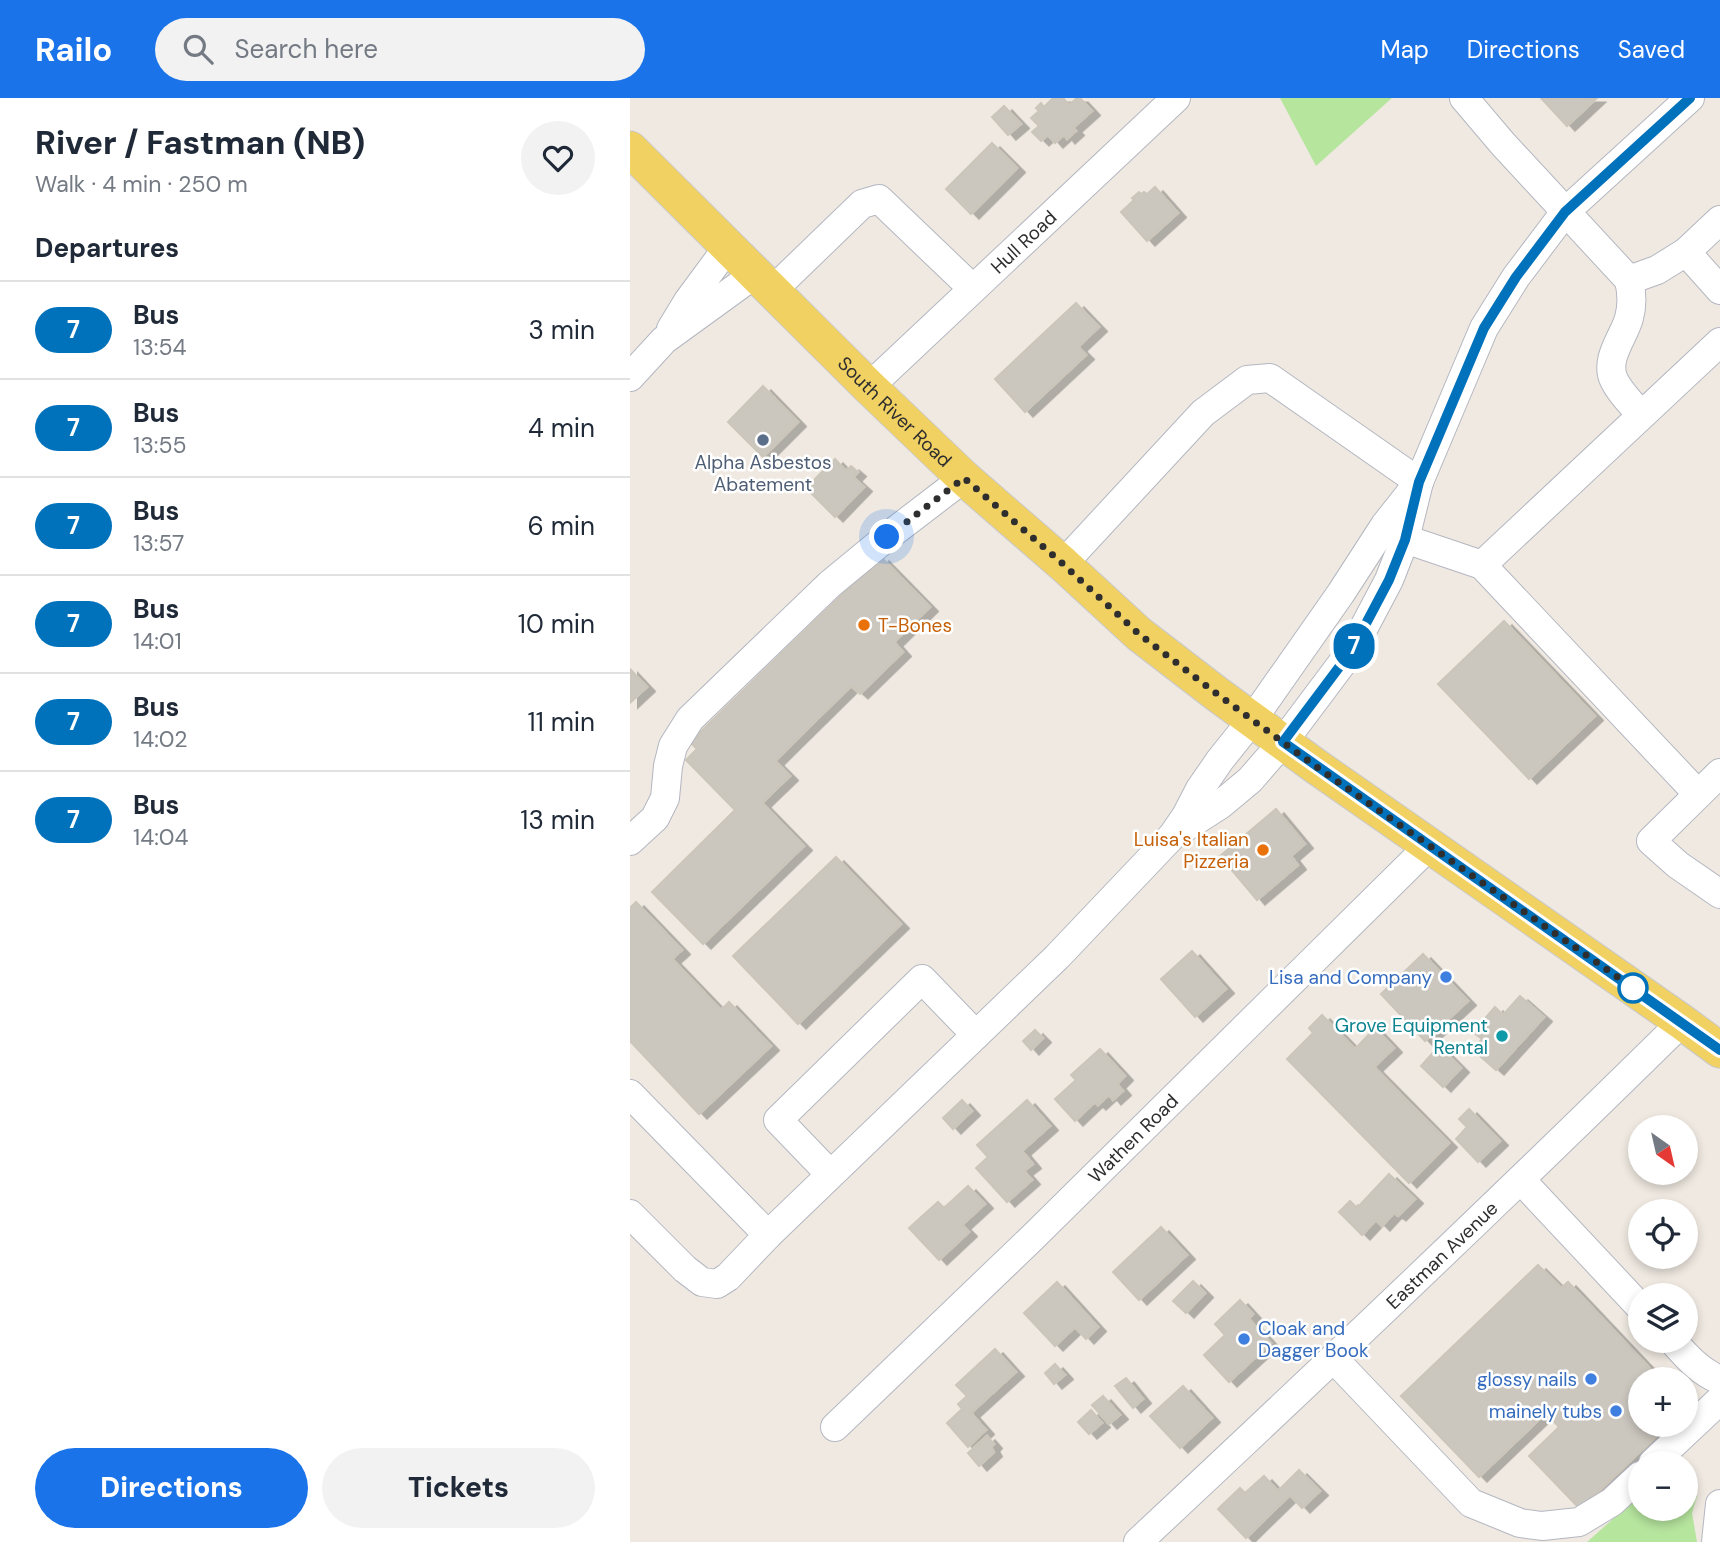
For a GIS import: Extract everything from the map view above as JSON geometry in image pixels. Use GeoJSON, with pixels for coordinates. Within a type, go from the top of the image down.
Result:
{"type":"FeatureCollection","features":[{"type":"Feature","properties":{"kind":"main road","name":"South River Road"},"geometry":{"type":"LineString","coordinates":[[630,149],[763,283],[964,478],[1139,634],[1252,720],[1720,1050]]}},
{"type":"Feature","properties":{"kind":"street","name":"Hull Road"},"geometry":{"type":"LineString","coordinates":[[869,387],[1176,98]]}},
{"type":"Feature","properties":{"kind":"street"},"geometry":{"type":"LineString","coordinates":[[1464,98],[1629,280],[1633,298],[1629,320],[1616,346],[1612,378],[1641,415]]}},
{"type":"Feature","properties":{"kind":"street"},"geometry":{"type":"LineString","coordinates":[[1173,835],[1220,805],[1250,780],[1283,742],[1352,650],[1389,580],[1405,540],[1419,482],[1484,328],[1516,277],[1565,212],[1690,98]]}},
{"type":"Feature","properties":{"kind":"street"},"geometry":{"type":"LineString","coordinates":[[664,340],[763,283],[862,204],[878,200],[972,288]]}},
{"type":"Feature","properties":{"kind":"street"},"geometry":{"type":"LineString","coordinates":[[1629,280],[1657,270],[1686,252],[1720,220]]}},
{"type":"Feature","properties":{"kind":"street"},"geometry":{"type":"LineString","coordinates":[[630,377],[664,340],[688,301],[728,247]]}},
{"type":"Feature","properties":{"kind":"street"},"geometry":{"type":"LineString","coordinates":[[1686,252],[1720,290]]}},
{"type":"Feature","properties":{"kind":"street"},"geometry":{"type":"LineString","coordinates":[[1482,565],[1720,342]]}},
{"type":"Feature","properties":{"kind":"street"},"geometry":{"type":"LineString","coordinates":[[1063,564],[1203,413],[1247,380],[1270,378],[1419,482]]}},
{"type":"Feature","properties":{"kind":"street"},"geometry":{"type":"LineString","coordinates":[[630,841],[654,818],[666,797],[668,766],[673,746],[690,719],[830,584],[964,478]]}},
{"type":"Feature","properties":{"kind":"street"},"geometry":{"type":"LineString","coordinates":[[630,1214],[685,1269],[702,1282],[717,1284],[728,1277],[830,1174],[1057,957],[1173,835],[1220,760],[1252,720],[1385,525],[1419,482]]}},
{"type":"Feature","properties":{"kind":"street"},"geometry":{"type":"LineString","coordinates":[[1405,540],[1482,565],[1698,794]]}},
{"type":"Feature","properties":{"kind":"street"},"geometry":{"type":"LineString","coordinates":[[1720,773],[1651,841],[1678,865],[1720,894]]}},
{"type":"Feature","properties":{"kind":"street","name":"Wathen Road"},"geometry":{"type":"LineString","coordinates":[[835,1427],[1032,1238],[1429,846]]}},
{"type":"Feature","properties":{"kind":"street"},"geometry":{"type":"LineString","coordinates":[[830,1174],[778,1120],[922,979],[976,1035]]}},
{"type":"Feature","properties":{"kind":"street","name":"Eastman Avenue"},"geometry":{"type":"LineString","coordinates":[[1138,1542],[1334,1359],[1682,1022]]}},
{"type":"Feature","properties":{"kind":"street"},"geometry":{"type":"LineString","coordinates":[[630,1094],[768,1235]]}},
{"type":"Feature","properties":{"kind":"street"},"geometry":{"type":"LineString","coordinates":[[1521,1180],[1628,1294]]}},
{"type":"Feature","properties":{"kind":"street"},"geometry":{"type":"LineString","coordinates":[[1684,1353],[1709,1375],[1720,1380]]}},
{"type":"Feature","properties":{"kind":"street"},"geometry":{"type":"LineString","coordinates":[[1334,1359],[1471,1503],[1520,1523],[1542,1526],[1579,1522],[1612,1502],[1628,1487]]}},
{"type":"Feature","properties":{"kind":"street"},"geometry":{"type":"LineString","coordinates":[[1666,1451],[1720,1400]]}},
{"type":"Feature","properties":{"kind":"street"},"geometry":{"type":"LineString","coordinates":[[1716,1542],[1720,1504]]}},
{"type":"Feature","properties":{"kind":"green space"},"geometry":{"type":"Polygon","coordinates":[[[1280,98],[1392,98],[1316,166],[1280,98]]]}},
{"type":"Feature","properties":{"kind":"green space"},"geometry":{"type":"Polygon","coordinates":[[[1628,1506],[1628,1521],[1693,1521],[1697,1542],[1587,1542],[1628,1506]]]}},
{"type":"Feature","properties":{"kind":"building"},"geometry":{"type":"Polygon","coordinates":[[[1053,98],[1063,98],[1069,105],[1080,98],[1092,111],[1073,128],[1076,131],[1067,139],[1064,135],[1055,143],[1048,135],[1041,141],[1032,132],[1039,126],[1031,118],[1039,111],[1036,108],[1041,103],[1044,107],[1053,98]]]}},
{"type":"Feature","properties":{"kind":"building"},"geometry":{"type":"Polygon","coordinates":[[[1541,98],[1597,98],[1567,126],[1541,98]]]}},
{"type":"Feature","properties":{"kind":"building"},"geometry":{"type":"Polygon","coordinates":[[[1004,106],[1021,124],[1008,135],[992,117],[1004,106]]]}},
{"type":"Feature","properties":{"kind":"building"},"geometry":{"type":"Polygon","coordinates":[[[992,143],[1017,168],[971,214],[946,189],[992,143]]]}},
{"type":"Feature","properties":{"kind":"building"},"geometry":{"type":"Polygon","coordinates":[[[1155,187],[1178,213],[1147,241],[1121,212],[1139,192],[1147,194],[1155,187]]]}},
{"type":"Feature","properties":{"kind":"building"},"geometry":{"type":"Polygon","coordinates":[[[1076,303],[1099,327],[1078,347],[1086,355],[1025,412],[995,379],[1076,303]]]}},
{"type":"Feature","properties":{"kind":"building","name":"Alpha Asbestos Abatement"},"geometry":{"type":"Polygon","coordinates":[[[763,386],[798,422],[763,457],[728,422],[763,386]]]}},
{"type":"Feature","properties":{"kind":"building"},"geometry":{"type":"Polygon","coordinates":[[[835,459],[846,471],[851,466],[858,472],[853,477],[864,487],[835,517],[806,488],[835,459]]]}},
{"type":"Feature","properties":{"kind":"building"},"geometry":{"type":"Polygon","coordinates":[[[881,557],[930,607],[894,642],[903,652],[860,694],[851,686],[775,761],[790,776],[762,803],[804,846],[703,944],[652,892],[735,810],[686,760],[697,749],[690,742],[881,557]]]}},
{"type":"Feature","properties":{"kind":"building"},"geometry":{"type":"Polygon","coordinates":[[[1504,621],[1595,716],[1529,779],[1438,684],[1504,621]]]}},
{"type":"Feature","properties":{"kind":"building"},"geometry":{"type":"Polygon","coordinates":[[[630,669],[647,687],[630,703],[630,669]]]}},
{"type":"Feature","properties":{"kind":"building","name":"Luisa's Italian Pizzeria"},"geometry":{"type":"Polygon","coordinates":[[[1276,809],[1305,844],[1291,856],[1298,865],[1257,900],[1220,856],[1276,809]]]}},
{"type":"Feature","properties":{"kind":"building"},"geometry":{"type":"Polygon","coordinates":[[[836,857],[901,924],[798,1024],[733,956],[836,857]]]}},
{"type":"Feature","properties":{"kind":"building"},"geometry":{"type":"Polygon","coordinates":[[[636,902],[682,950],[672,959],[721,1010],[729,1002],[771,1046],[699,1114],[630,1041],[630,908],[636,902]]]}},
{"type":"Feature","properties":{"kind":"building"},"geometry":{"type":"Polygon","coordinates":[[[1192,951],[1226,989],[1195,1017],[1161,979],[1192,951]]]}},
{"type":"Feature","properties":{"kind":"building"},"geometry":{"type":"Polygon","coordinates":[[[1423,954],[1468,1001],[1425,1041],[1381,994],[1423,954]]]}},
{"type":"Feature","properties":{"kind":"building","name":"Grove Equipment Rental"},"geometry":{"type":"Polygon","coordinates":[[[1520,996],[1544,1017],[1496,1070],[1473,1050],[1482,1039],[1473,1032],[1495,1007],[1503,1015],[1520,996]]]}},
{"type":"Feature","properties":{"kind":"building"},"geometry":{"type":"Polygon","coordinates":[[[1322,1015],[1355,1049],[1375,1028],[1394,1048],[1374,1067],[1449,1143],[1409,1183],[1287,1059],[1313,1033],[1309,1028],[1322,1015]]]}},
{"type":"Feature","properties":{"kind":"building"},"geometry":{"type":"Polygon","coordinates":[[[1035,1030],[1043,1038],[1031,1050],[1023,1041],[1035,1030]]]}},
{"type":"Feature","properties":{"kind":"building"},"geometry":{"type":"Polygon","coordinates":[[[1439,1046],[1461,1068],[1443,1087],[1421,1066],[1439,1046]]]}},
{"type":"Feature","properties":{"kind":"building"},"geometry":{"type":"Polygon","coordinates":[[[1100,1049],[1125,1076],[1117,1084],[1123,1091],[1113,1100],[1109,1095],[1098,1105],[1095,1102],[1075,1121],[1055,1099],[1076,1080],[1071,1075],[1100,1049]]]}},
{"type":"Feature","properties":{"kind":"building"},"geometry":{"type":"Polygon","coordinates":[[[962,1100],[972,1111],[953,1129],[943,1118],[962,1100]]]}},
{"type":"Feature","properties":{"kind":"building"},"geometry":{"type":"Polygon","coordinates":[[[1027,1100],[1050,1126],[1022,1151],[1033,1164],[1024,1171],[1032,1180],[1007,1202],[976,1168],[988,1157],[977,1145],[1027,1100]]]}},
{"type":"Feature","properties":{"kind":"building"},"geometry":{"type":"Polygon","coordinates":[[[1469,1109],[1500,1141],[1478,1162],[1456,1139],[1467,1127],[1459,1119],[1469,1109]]]}},
{"type":"Feature","properties":{"kind":"building"},"geometry":{"type":"Polygon","coordinates":[[[1389,1174],[1415,1199],[1398,1216],[1394,1213],[1382,1226],[1376,1220],[1362,1235],[1339,1212],[1350,1201],[1357,1208],[1389,1174]]]}},
{"type":"Feature","properties":{"kind":"building"},"geometry":{"type":"Polygon","coordinates":[[[968,1186],[985,1204],[962,1225],[969,1232],[939,1260],[909,1228],[938,1202],[944,1208],[968,1186]]]}},
{"type":"Feature","properties":{"kind":"building"},"geometry":{"type":"Polygon","coordinates":[[[1161,1227],[1187,1255],[1139,1300],[1113,1272],[1161,1227]]]}},
{"type":"Feature","properties":{"kind":"building"},"geometry":{"type":"Polygon","coordinates":[[[1538,1265],[1561,1288],[1568,1282],[1628,1345],[1628,1353],[1635,1353],[1649,1367],[1628,1367],[1628,1437],[1655,1437],[1641,1451],[1628,1451],[1628,1463],[1580,1509],[1529,1456],[1559,1427],[1546,1413],[1479,1477],[1401,1396],[1538,1265]]]}},
{"type":"Feature","properties":{"kind":"building"},"geometry":{"type":"Polygon","coordinates":[[[1193,1281],[1205,1293],[1186,1313],[1173,1301],[1193,1281]]]}},
{"type":"Feature","properties":{"kind":"building"},"geometry":{"type":"Polygon","coordinates":[[[1057,1282],[1098,1327],[1086,1339],[1075,1327],[1055,1346],[1024,1313],[1057,1282]]]}},
{"type":"Feature","properties":{"kind":"building","name":"Cloak and Dagger Book"},"geometry":{"type":"Polygon","coordinates":[[[1240,1300],[1253,1314],[1249,1319],[1271,1343],[1229,1382],[1204,1355],[1225,1335],[1215,1324],[1240,1300]]]}},
{"type":"Feature","properties":{"kind":"building"},"geometry":{"type":"Polygon","coordinates":[[[995,1349],[1016,1372],[971,1413],[986,1430],[968,1447],[947,1423],[962,1409],[958,1404],[967,1396],[956,1385],[995,1349]]]}},
{"type":"Feature","properties":{"kind":"building"},"geometry":{"type":"Polygon","coordinates":[[[1055,1364],[1065,1375],[1054,1384],[1045,1373],[1055,1364]]]}},
{"type":"Feature","properties":{"kind":"building"},"geometry":{"type":"Polygon","coordinates":[[[1126,1378],[1143,1399],[1133,1408],[1115,1386],[1126,1378]]]}},
{"type":"Feature","properties":{"kind":"building"},"geometry":{"type":"Polygon","coordinates":[[[1183,1386],[1212,1418],[1180,1448],[1150,1416],[1183,1386]]]}},
{"type":"Feature","properties":{"kind":"building"},"geometry":{"type":"Polygon","coordinates":[[[1103,1396],[1120,1415],[1109,1424],[1092,1405],[1103,1396]]]}},
{"type":"Feature","properties":{"kind":"building"},"geometry":{"type":"Polygon","coordinates":[[[1091,1410],[1102,1423],[1089,1434],[1078,1422],[1091,1410]]]}},
{"type":"Feature","properties":{"kind":"building"},"geometry":{"type":"Polygon","coordinates":[[[987,1436],[994,1444],[991,1447],[994,1452],[979,1466],[968,1453],[987,1436]]]}},
{"type":"Feature","properties":{"kind":"building"},"geometry":{"type":"Polygon","coordinates":[[[1299,1470],[1320,1491],[1302,1508],[1290,1495],[1246,1538],[1218,1509],[1240,1488],[1245,1493],[1264,1476],[1278,1491],[1299,1470]]]}},
{"type":"Feature","properties":{"kind":"bus line","name":"7"},"geometry":{"type":"LineString","coordinates":[[1690,98],[1565,212],[1516,277],[1484,328],[1419,482],[1405,540],[1389,580],[1352,650],[1283,742],[1720,1050]]}},
{"type":"Feature","properties":{"kind":"place","name":"Alpha Asbestos Abatement"},"geometry":{"type":"Point","coordinates":[763,440]}},
{"type":"Feature","properties":{"kind":"place","name":"T-Bones"},"geometry":{"type":"Point","coordinates":[864,625]}},
{"type":"Feature","properties":{"kind":"place","name":"Luisa's Italian Pizzeria"},"geometry":{"type":"Point","coordinates":[1263,850]}},
{"type":"Feature","properties":{"kind":"place","name":"Lisa and Company"},"geometry":{"type":"Point","coordinates":[1446,977]}},
{"type":"Feature","properties":{"kind":"place","name":"Grove Equipment Rental"},"geometry":{"type":"Point","coordinates":[1502,1036]}},
{"type":"Feature","properties":{"kind":"place","name":"Cloak and Dagger Book"},"geometry":{"type":"Point","coordinates":[1244,1339]}},
{"type":"Feature","properties":{"kind":"place","name":"glossy nails"},"geometry":{"type":"Point","coordinates":[1591,1379]}},
{"type":"Feature","properties":{"kind":"place","name":"mainely tubs"},"geometry":{"type":"Point","coordinates":[1616,1411]}},
{"type":"Feature","properties":{"kind":"route"},"geometry":{"type":"LineString","coordinates":[[887,537],[964,478],[1139,634],[1217,694],[1639,992],[1633,988]]}}]}
